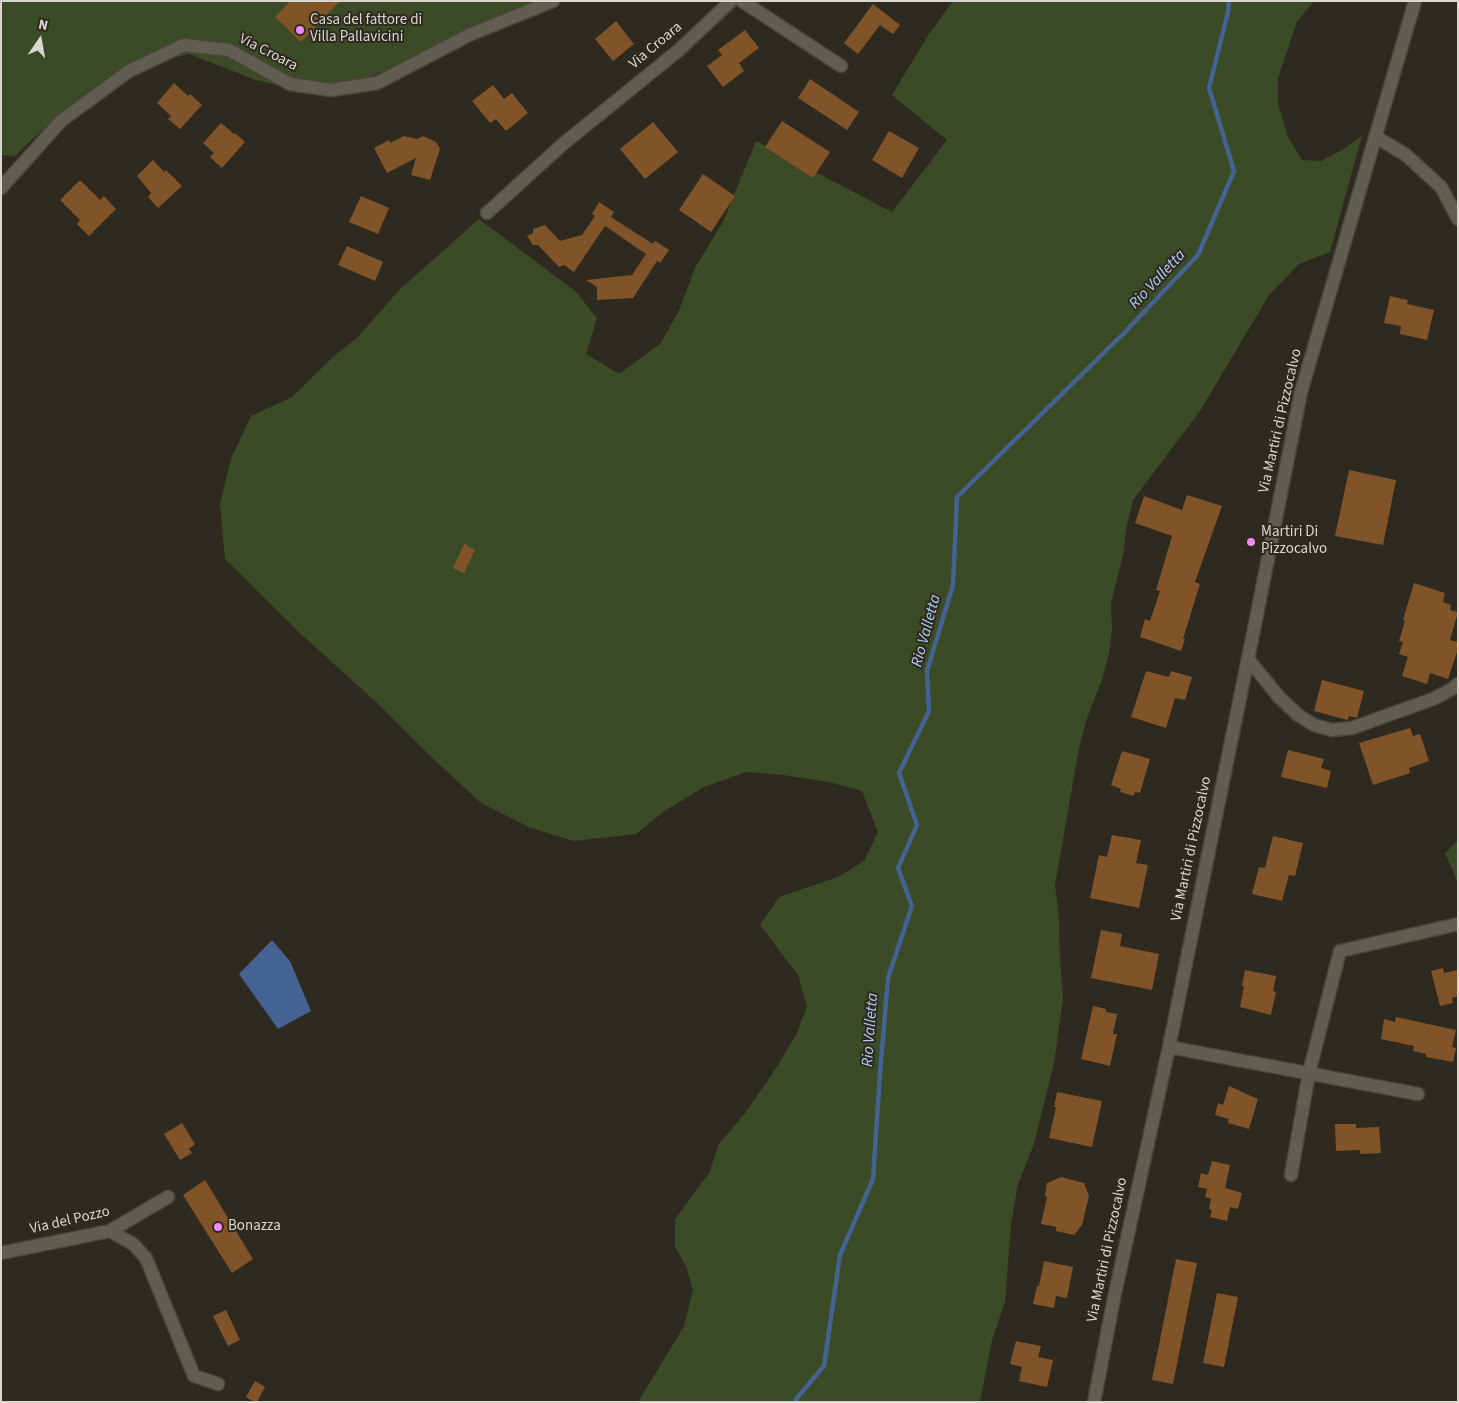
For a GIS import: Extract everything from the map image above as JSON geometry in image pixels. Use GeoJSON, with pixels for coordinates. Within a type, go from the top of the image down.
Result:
{"type":"FeatureCollection","features":[{"type":"Feature","properties":{"kind":"street","name":"Via Croara"},"geometry":{"type":"LineString","coordinates":[[1,188],[61,122],[128,71],[184,44],[229,50],[290,84],[331,90],[377,83],[469,35],[553,1]]}},
{"type":"Feature","properties":{"kind":"street","name":"Via Croara"},"geometry":{"type":"LineString","coordinates":[[487,213],[563,144],[679,50],[731,1]]}},
{"type":"Feature","properties":{"kind":"street"},"geometry":{"type":"LineString","coordinates":[[742,1],[841,66]]}},
{"type":"Feature","properties":{"kind":"street","name":"Via Martiri di Pizzocalvo"},"geometry":{"type":"LineString","coordinates":[[1094,1402],[1114,1298],[1169,1047],[1301,392],[1415,1]]}},
{"type":"Feature","properties":{"kind":"street"},"geometry":{"type":"LineString","coordinates":[[1376,137],[1406,155],[1441,187],[1458,219]]}},
{"type":"Feature","properties":{"kind":"street"},"geometry":{"type":"LineString","coordinates":[[1248,659],[1279,697],[1298,715],[1314,725],[1332,730],[1352,728],[1433,699],[1458,684]]}},
{"type":"Feature","properties":{"kind":"street"},"geometry":{"type":"LineString","coordinates":[[1291,1175],[1309,1073],[1340,951],[1458,924]]}},
{"type":"Feature","properties":{"kind":"street"},"geometry":{"type":"LineString","coordinates":[[1169,1047],[1418,1094]]}},
{"type":"Feature","properties":{"kind":"street","name":"Via del Pozzo"},"geometry":{"type":"LineString","coordinates":[[1,1252],[110,1231],[168,1197]]}},
{"type":"Feature","properties":{"kind":"street"},"geometry":{"type":"LineString","coordinates":[[110,1231],[133,1244],[146,1258],[194,1376],[218,1384]]}},
{"type":"Feature","properties":{"kind":"green space"},"geometry":{"type":"Polygon","coordinates":[[[1,1],[551,1],[372,76],[320,93],[253,79],[189,54],[156,62],[111,77],[56,117],[15,156],[1,155],[1,1]]]}},
{"type":"Feature","properties":{"kind":"green space"},"geometry":{"type":"Polygon","coordinates":[[[953,1],[1314,1],[1297,22],[1278,78],[1278,103],[1288,137],[1302,160],[1321,161],[1342,150],[1362,136],[1330,252],[1299,264],[1269,295],[1200,411],[1133,500],[1126,530],[1123,555],[1111,603],[1112,629],[1109,653],[1079,748],[1055,885],[1063,998],[1054,1063],[1034,1144],[1018,1184],[1011,1224],[1005,1302],[992,1340],[980,1402],[638,1402],[684,1326],[693,1290],[686,1266],[675,1247],[675,1219],[709,1173],[719,1144],[746,1112],[776,1068],[796,1035],[807,1006],[798,975],[760,925],[779,897],[838,877],[864,861],[878,832],[862,791],[829,782],[746,772],[704,787],[663,812],[636,834],[573,841],[529,827],[481,803],[375,701],[302,635],[225,559],[220,504],[231,459],[251,416],[292,397],[334,356],[358,337],[399,290],[479,219],[575,291],[597,318],[586,354],[619,374],[661,343],[679,310],[696,266],[723,222],[756,141],[892,212],[947,140],[892,95],[929,34],[953,1]]]}},
{"type":"Feature","properties":{"kind":"green space"},"geometry":{"type":"Polygon","coordinates":[[[1458,840],[1458,883],[1445,853],[1458,840]]]}},
{"type":"Feature","properties":{"kind":"water"},"geometry":{"type":"Polygon","coordinates":[[[272,940],[290,961],[311,1011],[278,1029],[239,974],[272,940]]]}},
{"type":"Feature","properties":{"kind":"building","name":"Casa del fattore di Villa Pallavicini"},"geometry":{"type":"Polygon","coordinates":[[[290,1],[340,1],[301,42],[275,17],[290,1]]]}},
{"type":"Feature","properties":{"kind":"building"},"geometry":{"type":"Polygon","coordinates":[[[873,4],[900,25],[893,34],[880,25],[858,54],[844,43],[873,4]]]}},
{"type":"Feature","properties":{"kind":"building"},"geometry":{"type":"Polygon","coordinates":[[[616,21],[634,44],[613,61],[595,39],[616,21]]]}},
{"type":"Feature","properties":{"kind":"building"},"geometry":{"type":"Polygon","coordinates":[[[745,30],[759,48],[739,63],[744,71],[723,87],[707,66],[722,55],[718,50],[745,30]]]}},
{"type":"Feature","properties":{"kind":"building"},"geometry":{"type":"Polygon","coordinates":[[[810,79],[859,112],[847,130],[798,98],[810,79]]]}},
{"type":"Feature","properties":{"kind":"building"},"geometry":{"type":"Polygon","coordinates":[[[174,83],[188,96],[190,94],[202,105],[180,129],[168,119],[171,116],[157,103],[174,83]]]}},
{"type":"Feature","properties":{"kind":"building"},"geometry":{"type":"Polygon","coordinates":[[[493,85],[504,99],[512,93],[528,113],[506,131],[496,119],[490,123],[472,101],[493,85]]]}},
{"type":"Feature","properties":{"kind":"building"},"geometry":{"type":"Polygon","coordinates":[[[782,121],[830,152],[813,178],[765,147],[782,121]]]}},
{"type":"Feature","properties":{"kind":"building"},"geometry":{"type":"Polygon","coordinates":[[[653,122],[678,152],[645,179],[620,149],[653,122]]]}},
{"type":"Feature","properties":{"kind":"building"},"geometry":{"type":"Polygon","coordinates":[[[221,123],[245,142],[222,168],[210,157],[214,153],[203,143],[221,123]]]}},
{"type":"Feature","properties":{"kind":"building"},"geometry":{"type":"Polygon","coordinates":[[[889,131],[919,148],[902,178],[872,160],[889,131]]]}},
{"type":"Feature","properties":{"kind":"building"},"geometry":{"type":"Polygon","coordinates":[[[404,136],[417,139],[423,136],[436,142],[440,149],[430,180],[411,175],[416,158],[387,173],[374,148],[389,140],[390,143],[404,136]]]}},
{"type":"Feature","properties":{"kind":"building"},"geometry":{"type":"Polygon","coordinates":[[[153,160],[164,172],[166,170],[182,186],[158,208],[148,197],[151,193],[137,176],[153,160]]]}},
{"type":"Feature","properties":{"kind":"building"},"geometry":{"type":"Polygon","coordinates":[[[703,174],[735,196],[711,232],[679,210],[703,174]]]}},
{"type":"Feature","properties":{"kind":"building"},"geometry":{"type":"Polygon","coordinates":[[[80,180],[100,200],[104,196],[116,209],[89,236],[77,224],[80,220],[60,200],[80,180]]]}},
{"type":"Feature","properties":{"kind":"building"},"geometry":{"type":"Polygon","coordinates":[[[361,196],[389,208],[378,234],[349,222],[361,196]]]}},
{"type":"Feature","properties":{"kind":"building"},"geometry":{"type":"Polygon","coordinates":[[[599,202],[614,212],[611,217],[653,244],[655,241],[669,250],[660,263],[657,261],[633,298],[597,300],[597,287],[586,280],[632,275],[646,254],[605,226],[574,272],[564,265],[559,267],[538,245],[533,245],[527,236],[533,233],[533,229],[545,225],[560,241],[582,235],[595,216],[592,214],[599,202]]]}},
{"type":"Feature","properties":{"kind":"building"},"geometry":{"type":"Polygon","coordinates":[[[347,246],[383,262],[375,281],[338,265],[347,246]]]}},
{"type":"Feature","properties":{"kind":"building"},"geometry":{"type":"Polygon","coordinates":[[[1390,296],[1408,300],[1407,304],[1434,310],[1427,340],[1400,334],[1401,326],[1384,323],[1390,296]]]}},
{"type":"Feature","properties":{"kind":"building"},"geometry":{"type":"Polygon","coordinates":[[[1349,470],[1396,480],[1383,545],[1335,536],[1349,470]]]}},
{"type":"Feature","properties":{"kind":"building"},"geometry":{"type":"Polygon","coordinates":[[[1187,495],[1222,506],[1195,582],[1200,584],[1181,651],[1140,637],[1145,619],[1150,621],[1160,591],[1156,590],[1172,536],[1135,523],[1144,496],[1182,510],[1187,495]]]}},
{"type":"Feature","properties":{"kind":"building"},"geometry":{"type":"Polygon","coordinates":[[[464,544],[475,550],[464,573],[453,568],[464,544]]]}},
{"type":"Feature","properties":{"kind":"building"},"geometry":{"type":"Polygon","coordinates":[[[1414,583],[1445,593],[1443,602],[1451,605],[1450,610],[1458,612],[1450,640],[1458,642],[1458,649],[1448,679],[1430,673],[1427,684],[1402,676],[1408,657],[1399,654],[1403,642],[1399,641],[1414,583]]]}},
{"type":"Feature","properties":{"kind":"building"},"geometry":{"type":"Polygon","coordinates":[[[1146,671],[1169,677],[1171,671],[1192,677],[1185,700],[1175,698],[1166,728],[1131,717],[1146,671]]]}},
{"type":"Feature","properties":{"kind":"building"},"geometry":{"type":"Polygon","coordinates":[[[1322,680],[1364,691],[1357,718],[1349,716],[1348,720],[1314,711],[1322,680]]]}},
{"type":"Feature","properties":{"kind":"building"},"geometry":{"type":"Polygon","coordinates":[[[1410,728],[1413,736],[1420,734],[1429,761],[1409,768],[1410,773],[1373,785],[1359,743],[1410,728]]]}},
{"type":"Feature","properties":{"kind":"building"},"geometry":{"type":"Polygon","coordinates":[[[1288,750],[1324,759],[1321,768],[1331,771],[1327,788],[1281,777],[1288,750]]]}},
{"type":"Feature","properties":{"kind":"building"},"geometry":{"type":"Polygon","coordinates":[[[1122,751],[1150,759],[1140,793],[1135,792],[1134,796],[1120,792],[1121,789],[1111,785],[1122,751]]]}},
{"type":"Feature","properties":{"kind":"building"},"geometry":{"type":"Polygon","coordinates":[[[1112,835],[1141,840],[1136,863],[1148,865],[1139,908],[1090,898],[1099,855],[1107,857],[1112,835]]]}},
{"type":"Feature","properties":{"kind":"building"},"geometry":{"type":"Polygon","coordinates":[[[1273,836],[1303,843],[1295,876],[1289,875],[1282,901],[1252,894],[1259,867],[1265,868],[1273,836]]]}},
{"type":"Feature","properties":{"kind":"building"},"geometry":{"type":"Polygon","coordinates":[[[1101,930],[1122,934],[1120,946],[1159,954],[1152,990],[1091,978],[1101,930]]]}},
{"type":"Feature","properties":{"kind":"building"},"geometry":{"type":"Polygon","coordinates":[[[1443,968],[1444,973],[1458,970],[1458,996],[1452,998],[1453,1003],[1440,1006],[1431,971],[1443,968]]]}},
{"type":"Feature","properties":{"kind":"building"},"geometry":{"type":"Polygon","coordinates":[[[1245,970],[1276,976],[1273,991],[1276,992],[1271,1015],[1240,1007],[1245,970]]]}},
{"type":"Feature","properties":{"kind":"building"},"geometry":{"type":"Polygon","coordinates":[[[1093,1006],[1106,1009],[1106,1012],[1117,1014],[1113,1034],[1117,1034],[1110,1066],[1081,1059],[1093,1006]]]}},
{"type":"Feature","properties":{"kind":"building"},"geometry":{"type":"Polygon","coordinates":[[[1396,1017],[1456,1030],[1452,1047],[1456,1048],[1453,1062],[1426,1057],[1426,1054],[1413,1051],[1414,1046],[1381,1039],[1384,1019],[1395,1022],[1396,1017]]]}},
{"type":"Feature","properties":{"kind":"building"},"geometry":{"type":"Polygon","coordinates":[[[1229,1086],[1258,1099],[1249,1129],[1228,1123],[1229,1119],[1215,1115],[1218,1103],[1223,1105],[1229,1086]]]}},
{"type":"Feature","properties":{"kind":"building"},"geometry":{"type":"Polygon","coordinates":[[[1057,1092],[1102,1101],[1092,1147],[1049,1138],[1056,1107],[1054,1107],[1057,1092]]]}},
{"type":"Feature","properties":{"kind":"building"},"geometry":{"type":"Polygon","coordinates":[[[182,1123],[195,1144],[189,1149],[192,1153],[180,1160],[164,1134],[182,1123]]]}},
{"type":"Feature","properties":{"kind":"building"},"geometry":{"type":"Polygon","coordinates":[[[1335,1124],[1356,1124],[1356,1128],[1379,1127],[1381,1153],[1360,1154],[1360,1150],[1336,1151],[1335,1124]]]}},
{"type":"Feature","properties":{"kind":"building"},"geometry":{"type":"Polygon","coordinates":[[[1212,1161],[1230,1165],[1225,1188],[1242,1193],[1238,1209],[1230,1207],[1227,1221],[1210,1217],[1212,1210],[1209,1209],[1211,1199],[1205,1197],[1207,1189],[1198,1187],[1201,1173],[1208,1175],[1212,1161]]]}},
{"type":"Feature","properties":{"kind":"building"},"geometry":{"type":"Polygon","coordinates":[[[1061,1177],[1084,1183],[1089,1196],[1082,1225],[1074,1235],[1056,1231],[1056,1227],[1041,1224],[1047,1197],[1045,1196],[1047,1183],[1061,1177]]]}},
{"type":"Feature","properties":{"kind":"building","name":"Bonazza"},"geometry":{"type":"Polygon","coordinates":[[[205,1180],[253,1259],[232,1273],[183,1195],[205,1180]]]}},
{"type":"Feature","properties":{"kind":"building"},"geometry":{"type":"Polygon","coordinates":[[[1176,1259],[1197,1263],[1173,1384],[1152,1380],[1176,1259]]]}},
{"type":"Feature","properties":{"kind":"building"},"geometry":{"type":"Polygon","coordinates":[[[1044,1261],[1073,1267],[1067,1298],[1056,1296],[1054,1308],[1033,1304],[1044,1261]]]}},
{"type":"Feature","properties":{"kind":"building"},"geometry":{"type":"Polygon","coordinates":[[[1217,1293],[1238,1297],[1224,1367],[1203,1363],[1217,1293]]]}},
{"type":"Feature","properties":{"kind":"building"},"geometry":{"type":"Polygon","coordinates":[[[226,1310],[240,1340],[228,1346],[213,1316],[226,1310]]]}},
{"type":"Feature","properties":{"kind":"building"},"geometry":{"type":"Polygon","coordinates":[[[1016,1341],[1041,1346],[1038,1357],[1053,1360],[1047,1387],[1019,1381],[1022,1367],[1010,1364],[1016,1341]]]}},
{"type":"Feature","properties":{"kind":"building"},"geometry":{"type":"Polygon","coordinates":[[[255,1381],[265,1387],[257,1402],[246,1397],[255,1381]]]}},
{"type":"Feature","properties":{"kind":"waterway","name":"Rio Valletta"},"geometry":{"type":"LineString","coordinates":[[797,1402],[796,1399],[824,1366],[840,1255],[873,1179],[888,978],[912,906],[898,868],[917,825],[899,773],[929,711],[927,671],[953,585],[957,497],[1124,333],[1198,255],[1234,171],[1209,88],[1229,1]]}},
{"type":"Feature","properties":{"kind":"place","name":"Casa del fattore di Villa Pallavicini"},"geometry":{"type":"Point","coordinates":[300,30]}},
{"type":"Feature","properties":{"kind":"place","name":"Martiri Di Pizzocalvo"},"geometry":{"type":"Point","coordinates":[1251,542]}},
{"type":"Feature","properties":{"kind":"place","name":"Bonazza"},"geometry":{"type":"Point","coordinates":[218,1227]}}]}
